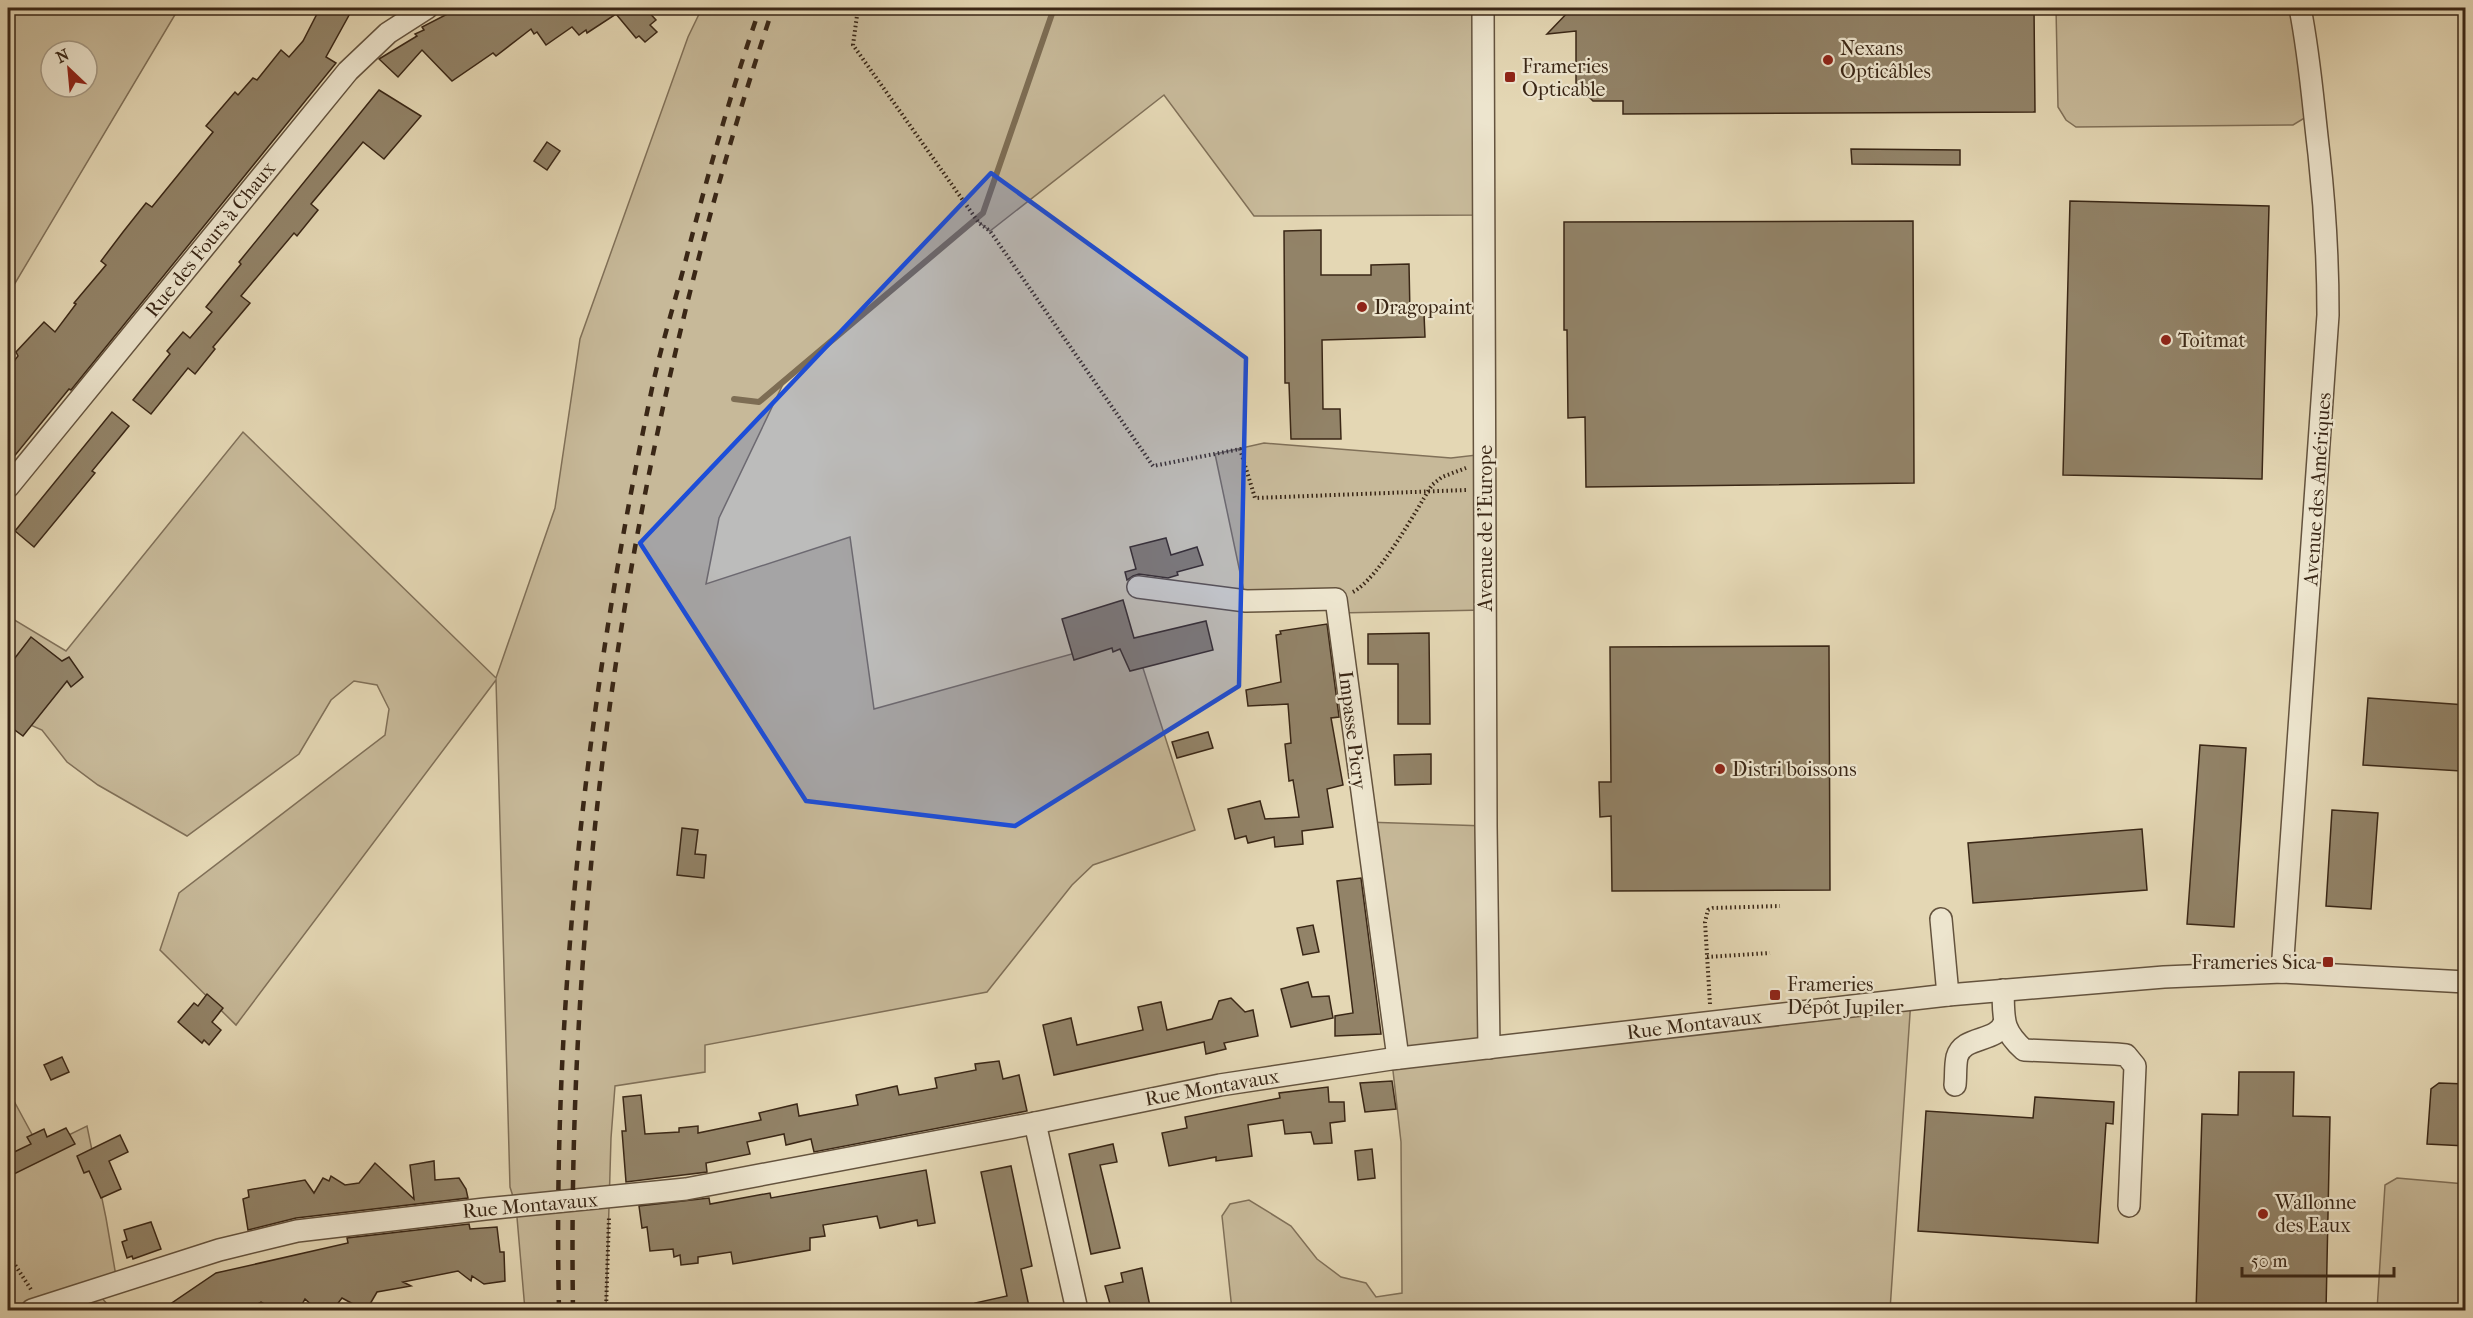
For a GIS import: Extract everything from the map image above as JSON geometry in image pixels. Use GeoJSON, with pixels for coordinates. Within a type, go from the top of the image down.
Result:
{"type":"FeatureCollection","features":[{"type":"Feature","properties":{"kind":"street","name":"Rue des Fours à Chaux"},"geometry":{"type":"LineString","coordinates":[[8,487],[348,71],[388,33],[427,8]]}},
{"type":"Feature","properties":{"kind":"street","name":"Avenue de l'Europe"},"geometry":{"type":"LineString","coordinates":[[1483,8],[1489,1048]]}},
{"type":"Feature","properties":{"kind":"street","name":"Avenue des Amériques"},"geometry":{"type":"LineString","coordinates":[[2282,972],[2328,315],[2328,241],[2312,75],[2300,8]]}},
{"type":"Feature","properties":{"kind":"street"},"geometry":{"type":"LineString","coordinates":[[1138,587],[1246,601],[1336,599]]}},
{"type":"Feature","properties":{"kind":"street","name":"Impasse Picry"},"geometry":{"type":"LineString","coordinates":[[1336,599],[1398,1058]]}},
{"type":"Feature","properties":{"kind":"street"},"geometry":{"type":"LineString","coordinates":[[1941,919],[1948,995]]}},
{"type":"Feature","properties":{"kind":"street","name":"Rue Montavaux"},"geometry":{"type":"LineString","coordinates":[[38,1309],[219,1250],[297,1231],[485,1209],[686,1190],[1220,1085],[1398,1058],[1948,995],[2164,976],[2282,972],[2466,982]]}},
{"type":"Feature","properties":{"kind":"street"},"geometry":{"type":"LineString","coordinates":[[2003,990],[2004,1023],[2009,1036],[2024,1050],[2126,1055],[2135,1066],[2129,1206]]}},
{"type":"Feature","properties":{"kind":"street"},"geometry":{"type":"LineString","coordinates":[[1955,1085],[1958,1055],[1962,1048],[1996,1034],[2001,1031],[2004,1023]]}},
{"type":"Feature","properties":{"kind":"street"},"geometry":{"type":"LineString","coordinates":[[1035,1123],[1077,1311]]}},
{"type":"Feature","properties":{"kind":"path"},"geometry":{"type":"LineString","coordinates":[[858,8],[853,45],[972,214],[990,231],[1153,466],[1240,449],[1255,498],[1485,489]]}},
{"type":"Feature","properties":{"kind":"path"},"geometry":{"type":"LineString","coordinates":[[1336,599],[1364,586],[1429,491],[1442,477],[1454,471],[1485,466]]}},
{"type":"Feature","properties":{"kind":"path"},"geometry":{"type":"LineString","coordinates":[[1711,1022],[1704,922],[1708,910],[1779,906]]}},
{"type":"Feature","properties":{"kind":"path"},"geometry":{"type":"LineString","coordinates":[[1707,957],[1770,953]]}},
{"type":"Feature","properties":{"kind":"path"},"geometry":{"type":"LineString","coordinates":[[606,1311],[609,1198]]}},
{"type":"Feature","properties":{"kind":"path"},"geometry":{"type":"LineString","coordinates":[[8,1254],[38,1309]]}},
{"type":"Feature","properties":{"kind":"path"},"geometry":{"type":"LineString","coordinates":[[2461,1311],[2466,1307]]}},
{"type":"Feature","properties":{"kind":"highlighted area"},"geometry":{"type":"Polygon","coordinates":[[[991,173],[1246,358],[1239,686],[1015,826],[806,801],[640,543],[991,173]]]}},
{"type":"Feature","properties":{"kind":"shaded area"},"geometry":{"type":"Polygon","coordinates":[[[8,8],[179,8],[8,295],[8,8]]]}},
{"type":"Feature","properties":{"kind":"shaded area"},"geometry":{"type":"Polygon","coordinates":[[[702,8],[1483,8],[1484,215],[1254,216],[1164,95],[990,231],[975,219],[785,380],[719,518],[706,584],[850,537],[874,709],[1133,637],[1195,830],[1093,865],[1072,885],[987,992],[705,1045],[705,1072],[615,1086],[611,1138],[606,1310],[525,1310],[516,1206],[510,1187],[496,680],[236,1025],[160,950],[179,893],[385,735],[389,709],[377,685],[354,681],[331,700],[299,754],[187,836],[98,785],[67,762],[42,730],[8,715],[8,616],[66,651],[243,432],[496,678],[555,508],[580,339],[688,37],[702,8]]]}},
{"type":"Feature","properties":{"kind":"shaded area"},"geometry":{"type":"Polygon","coordinates":[[[2056,8],[2300,8],[2316,111],[2293,125],[2076,127],[2066,120],[2058,107],[2056,8]]]}},
{"type":"Feature","properties":{"kind":"shaded area"},"geometry":{"type":"Polygon","coordinates":[[[1264,443],[1451,458],[1485,454],[1485,610],[1338,613],[1335,599],[1246,601],[1215,454],[1264,443]]]}},
{"type":"Feature","properties":{"kind":"shaded area"},"geometry":{"type":"Polygon","coordinates":[[[1365,822],[1486,826],[1489,1048],[1911,999],[1890,1310],[1232,1310],[1222,1216],[1230,1204],[1249,1200],[1291,1226],[1317,1259],[1341,1277],[1366,1283],[1376,1297],[1402,1293],[1401,1142],[1365,822]]]}},
{"type":"Feature","properties":{"kind":"shaded area"},"geometry":{"type":"Polygon","coordinates":[[[8,1090],[40,1149],[87,1126],[117,1282],[94,1290],[113,1310],[8,1310],[8,1090]]]}},
{"type":"Feature","properties":{"kind":"shaded area"},"geometry":{"type":"Polygon","coordinates":[[[2397,1178],[2465,1184],[2465,1310],[2377,1310],[2385,1185],[2397,1178]]]}},
{"type":"Feature","properties":{"kind":"building"},"geometry":{"type":"Polygon","coordinates":[[[320,8],[353,8],[326,57],[336,63],[71,390],[69,389],[8,464],[8,369],[18,356],[16,352],[44,322],[55,332],[76,304],[74,303],[106,265],[101,261],[123,232],[146,203],[152,207],[213,132],[206,126],[235,92],[238,95],[253,78],[257,80],[281,50],[289,57],[303,41],[320,8]]]}},
{"type":"Feature","properties":{"kind":"building"},"geometry":{"type":"Polygon","coordinates":[[[459,8],[645,8],[656,20],[650,25],[657,32],[645,42],[639,36],[636,38],[616,14],[587,33],[586,30],[579,35],[572,27],[546,45],[537,32],[534,34],[531,29],[496,56],[493,53],[452,81],[422,50],[398,77],[379,59],[417,36],[415,34],[424,30],[422,27],[459,8]]]}},
{"type":"Feature","properties":{"kind":"building","name":"Nexans Opticâbles"},"geometry":{"type":"Polygon","coordinates":[[[1572,8],[2034,8],[2035,112],[1623,114],[1623,101],[1593,101],[1576,84],[1576,31],[1547,34],[1572,8]]]}},
{"type":"Feature","properties":{"kind":"building"},"geometry":{"type":"Polygon","coordinates":[[[379,90],[421,116],[384,159],[363,142],[311,204],[318,210],[297,236],[294,233],[241,296],[250,303],[213,347],[215,349],[195,374],[188,368],[151,414],[133,400],[170,354],[167,351],[183,332],[190,338],[212,312],[206,307],[241,264],[239,262],[379,90]]]}},
{"type":"Feature","properties":{"kind":"building"},"geometry":{"type":"Polygon","coordinates":[[[547,142],[560,151],[547,170],[534,161],[547,142]]]}},
{"type":"Feature","properties":{"kind":"building"},"geometry":{"type":"Polygon","coordinates":[[[1851,149],[1960,150],[1960,165],[1852,164],[1851,149]]]}},
{"type":"Feature","properties":{"kind":"building","name":"Toitmat"},"geometry":{"type":"Polygon","coordinates":[[[2070,201],[2269,206],[2262,479],[2063,475],[2070,201]]]}},
{"type":"Feature","properties":{"kind":"building"},"geometry":{"type":"Polygon","coordinates":[[[1913,221],[1914,483],[1586,487],[1585,417],[1568,418],[1567,330],[1564,330],[1564,222],[1913,221]]]}},
{"type":"Feature","properties":{"kind":"building"},"geometry":{"type":"Polygon","coordinates":[[[1321,230],[1321,275],[1371,275],[1371,265],[1409,264],[1410,314],[1424,314],[1425,337],[1322,340],[1323,409],[1340,409],[1341,439],[1291,439],[1289,383],[1285,383],[1284,231],[1321,230]]]}},
{"type":"Feature","properties":{"kind":"building"},"geometry":{"type":"Polygon","coordinates":[[[112,412],[129,426],[92,471],[95,473],[34,547],[15,531],[112,412]]]}},
{"type":"Feature","properties":{"kind":"building"},"geometry":{"type":"Polygon","coordinates":[[[1166,538],[1171,555],[1197,547],[1203,565],[1177,572],[1178,575],[1168,578],[1139,574],[1127,580],[1125,572],[1136,569],[1130,547],[1166,538]]]}},
{"type":"Feature","properties":{"kind":"building"},"geometry":{"type":"Polygon","coordinates":[[[1123,600],[1134,638],[1206,621],[1213,650],[1130,671],[1120,649],[1113,652],[1112,648],[1074,660],[1062,619],[1123,600]]]}},
{"type":"Feature","properties":{"kind":"building"},"geometry":{"type":"Polygon","coordinates":[[[1327,624],[1339,717],[1331,718],[1343,785],[1327,789],[1333,827],[1302,831],[1303,844],[1275,847],[1274,837],[1248,843],[1246,836],[1235,839],[1228,809],[1260,801],[1265,819],[1299,817],[1293,780],[1289,781],[1285,744],[1291,743],[1288,704],[1248,706],[1246,690],[1281,682],[1276,635],[1281,634],[1280,631],[1327,624]]]}},
{"type":"Feature","properties":{"kind":"building"},"geometry":{"type":"Polygon","coordinates":[[[1429,633],[1430,724],[1398,724],[1398,664],[1368,664],[1368,634],[1429,633]]]}},
{"type":"Feature","properties":{"kind":"building"},"geometry":{"type":"Polygon","coordinates":[[[31,637],[62,661],[69,657],[83,677],[71,687],[67,681],[23,736],[8,725],[8,667],[31,637]]]}},
{"type":"Feature","properties":{"kind":"building","name":"Distri boissons"},"geometry":{"type":"Polygon","coordinates":[[[1829,646],[1830,890],[1612,891],[1611,816],[1600,817],[1599,782],[1611,782],[1610,647],[1829,646]]]}},
{"type":"Feature","properties":{"kind":"building"},"geometry":{"type":"Polygon","coordinates":[[[2368,698],[2466,705],[2461,771],[2363,765],[2368,698]]]}},
{"type":"Feature","properties":{"kind":"building"},"geometry":{"type":"Polygon","coordinates":[[[1208,732],[1213,748],[1177,758],[1172,742],[1208,732]]]}},
{"type":"Feature","properties":{"kind":"building"},"geometry":{"type":"Polygon","coordinates":[[[2200,745],[2246,748],[2234,927],[2187,924],[2200,745]]]}},
{"type":"Feature","properties":{"kind":"building"},"geometry":{"type":"Polygon","coordinates":[[[1431,754],[1431,784],[1395,785],[1394,755],[1431,754]]]}},
{"type":"Feature","properties":{"kind":"building"},"geometry":{"type":"Polygon","coordinates":[[[2332,810],[2378,813],[2371,909],[2326,906],[2332,810]]]}},
{"type":"Feature","properties":{"kind":"building"},"geometry":{"type":"Polygon","coordinates":[[[682,828],[698,830],[695,854],[706,855],[704,878],[677,875],[682,828]]]}},
{"type":"Feature","properties":{"kind":"building"},"geometry":{"type":"Polygon","coordinates":[[[2142,829],[2147,890],[1973,903],[1968,843],[2142,829]]]}},
{"type":"Feature","properties":{"kind":"building"},"geometry":{"type":"Polygon","coordinates":[[[1361,878],[1381,1034],[1335,1036],[1335,1016],[1353,1013],[1337,881],[1361,878]]]}},
{"type":"Feature","properties":{"kind":"building"},"geometry":{"type":"Polygon","coordinates":[[[1313,925],[1319,952],[1303,955],[1297,928],[1313,925]]]}},
{"type":"Feature","properties":{"kind":"building"},"geometry":{"type":"Polygon","coordinates":[[[1308,982],[1312,997],[1329,996],[1333,1018],[1291,1027],[1281,989],[1308,982]]]}},
{"type":"Feature","properties":{"kind":"building"},"geometry":{"type":"Polygon","coordinates":[[[207,994],[223,1008],[212,1022],[221,1030],[209,1045],[204,1040],[202,1043],[178,1022],[194,1003],[198,1006],[207,994]]]}},
{"type":"Feature","properties":{"kind":"building"},"geometry":{"type":"Polygon","coordinates":[[[1231,998],[1245,1012],[1253,1010],[1258,1036],[1224,1043],[1226,1049],[1206,1054],[1204,1042],[1054,1075],[1043,1025],[1071,1018],[1077,1045],[1143,1030],[1138,1007],[1161,1002],[1167,1030],[1212,1019],[1219,1001],[1231,998]]]}},
{"type":"Feature","properties":{"kind":"building"},"geometry":{"type":"Polygon","coordinates":[[[62,1057],[69,1072],[51,1080],[44,1065],[62,1057]]]}},
{"type":"Feature","properties":{"kind":"building"},"geometry":{"type":"Polygon","coordinates":[[[999,1061],[1003,1079],[1019,1075],[1027,1111],[814,1152],[811,1139],[786,1145],[784,1134],[747,1142],[750,1154],[706,1163],[707,1172],[626,1182],[622,1131],[626,1131],[623,1097],[641,1095],[645,1134],[679,1132],[679,1128],[698,1126],[698,1133],[761,1120],[759,1113],[797,1104],[799,1116],[858,1105],[856,1095],[897,1086],[899,1095],[937,1088],[935,1078],[976,1070],[975,1064],[999,1061]]]}},
{"type":"Feature","properties":{"kind":"building","name":"Wallonne des Eaux"},"geometry":{"type":"Polygon","coordinates":[[[2239,1072],[2294,1072],[2293,1116],[2330,1117],[2326,1311],[2196,1311],[2202,1114],[2238,1115],[2239,1072]]]}},
{"type":"Feature","properties":{"kind":"building"},"geometry":{"type":"Polygon","coordinates":[[[1392,1081],[1396,1109],[1365,1112],[1360,1083],[1392,1081]]]}},
{"type":"Feature","properties":{"kind":"building"},"geometry":{"type":"Polygon","coordinates":[[[2439,1083],[2466,1084],[2466,1146],[2427,1144],[2431,1089],[2439,1083]]]}},
{"type":"Feature","properties":{"kind":"building"},"geometry":{"type":"Polygon","coordinates":[[[1328,1087],[1329,1102],[1344,1102],[1345,1121],[1330,1123],[1332,1143],[1314,1144],[1311,1132],[1285,1134],[1283,1120],[1248,1125],[1252,1156],[1216,1161],[1216,1157],[1169,1166],[1162,1133],[1187,1128],[1185,1117],[1280,1098],[1279,1093],[1328,1087]]]}},
{"type":"Feature","properties":{"kind":"building"},"geometry":{"type":"Polygon","coordinates":[[[2035,1097],[2114,1102],[2113,1124],[2106,1123],[2098,1243],[1918,1231],[1926,1111],[2033,1118],[2035,1097]]]}},
{"type":"Feature","properties":{"kind":"building"},"geometry":{"type":"Polygon","coordinates":[[[66,1128],[75,1144],[14,1174],[8,1155],[31,1144],[27,1137],[44,1129],[47,1137],[66,1128]]]}},
{"type":"Feature","properties":{"kind":"building"},"geometry":{"type":"Polygon","coordinates":[[[120,1135],[128,1152],[109,1161],[121,1189],[101,1198],[89,1171],[84,1173],[77,1156],[120,1135]]]}},
{"type":"Feature","properties":{"kind":"building"},"geometry":{"type":"Polygon","coordinates":[[[1113,1144],[1117,1162],[1100,1165],[1120,1248],[1091,1254],[1069,1154],[1113,1144]]]}},
{"type":"Feature","properties":{"kind":"building"},"geometry":{"type":"Polygon","coordinates":[[[1372,1149],[1375,1178],[1358,1180],[1355,1151],[1372,1149]]]}},
{"type":"Feature","properties":{"kind":"building"},"geometry":{"type":"Polygon","coordinates":[[[434,1161],[435,1180],[459,1178],[466,1189],[468,1198],[296,1218],[248,1230],[243,1199],[249,1197],[248,1190],[305,1180],[314,1193],[323,1178],[329,1181],[331,1176],[345,1185],[359,1183],[375,1163],[414,1199],[410,1165],[434,1161]]]}},
{"type":"Feature","properties":{"kind":"building"},"geometry":{"type":"Polygon","coordinates":[[[1011,1166],[1032,1266],[1021,1269],[1030,1311],[976,1311],[975,1303],[1007,1296],[981,1172],[1011,1166]]]}},
{"type":"Feature","properties":{"kind":"building"},"geometry":{"type":"Polygon","coordinates":[[[926,1170],[935,1223],[918,1226],[917,1220],[880,1228],[877,1216],[823,1225],[825,1236],[810,1238],[810,1250],[733,1264],[731,1252],[698,1257],[698,1263],[681,1265],[680,1255],[674,1257],[673,1249],[650,1251],[647,1227],[642,1228],[639,1206],[709,1198],[710,1204],[770,1193],[771,1198],[926,1170]]]}},
{"type":"Feature","properties":{"kind":"building"},"geometry":{"type":"Polygon","coordinates":[[[151,1222],[161,1249],[133,1259],[132,1256],[127,1258],[122,1242],[127,1240],[124,1230],[151,1222]]]}},
{"type":"Feature","properties":{"kind":"building"},"geometry":{"type":"Polygon","coordinates":[[[469,1224],[470,1229],[497,1227],[500,1252],[504,1252],[505,1281],[484,1284],[472,1276],[471,1281],[458,1271],[403,1282],[411,1286],[377,1292],[366,1311],[342,1298],[332,1311],[318,1311],[305,1299],[300,1308],[283,1311],[277,1311],[261,1302],[246,1311],[160,1311],[216,1273],[348,1243],[347,1238],[469,1224]]]}},
{"type":"Feature","properties":{"kind":"building"},"geometry":{"type":"Polygon","coordinates":[[[1142,1268],[1151,1311],[1112,1311],[1105,1286],[1123,1282],[1121,1273],[1142,1268]]]}},
{"type":"Feature","properties":{"kind":"waterway"},"geometry":{"type":"LineString","coordinates":[[734,399],[759,402],[983,213],[1054,8]]}},
{"type":"Feature","properties":{"kind":"railway"},"geometry":{"type":"LineString","coordinates":[[559,1310],[558,1196],[561,1081],[568,966],[578,852],[608,624],[658,364],[720,134],[760,8]]}},
{"type":"Feature","properties":{"kind":"railway"},"geometry":{"type":"LineString","coordinates":[[573,1310],[574,1145],[582,979],[596,814],[618,650],[646,487],[682,326],[724,166],[773,8]]}},
{"type":"Feature","properties":{"kind":"place","name":"Nexans Opticâbles"},"geometry":{"type":"Point","coordinates":[1828,60]}},
{"type":"Feature","properties":{"kind":"place","name":"Frameries Opticable"},"geometry":{"type":"Point","coordinates":[1510,77]}},
{"type":"Feature","properties":{"kind":"place","name":"Dragopaint"},"geometry":{"type":"Point","coordinates":[1362,307]}},
{"type":"Feature","properties":{"kind":"place","name":"Toitmat"},"geometry":{"type":"Point","coordinates":[2166,340]}},
{"type":"Feature","properties":{"kind":"place","name":"Distri boissons"},"geometry":{"type":"Point","coordinates":[1720,769]}},
{"type":"Feature","properties":{"kind":"place","name":"Frameries Sica"},"geometry":{"type":"Point","coordinates":[2328,962]}},
{"type":"Feature","properties":{"kind":"place","name":"Frameries Dépôt Jupiler"},"geometry":{"type":"Point","coordinates":[1775,995]}},
{"type":"Feature","properties":{"kind":"place","name":"Wallonne des Eaux"},"geometry":{"type":"Point","coordinates":[2263,1214]}}]}
